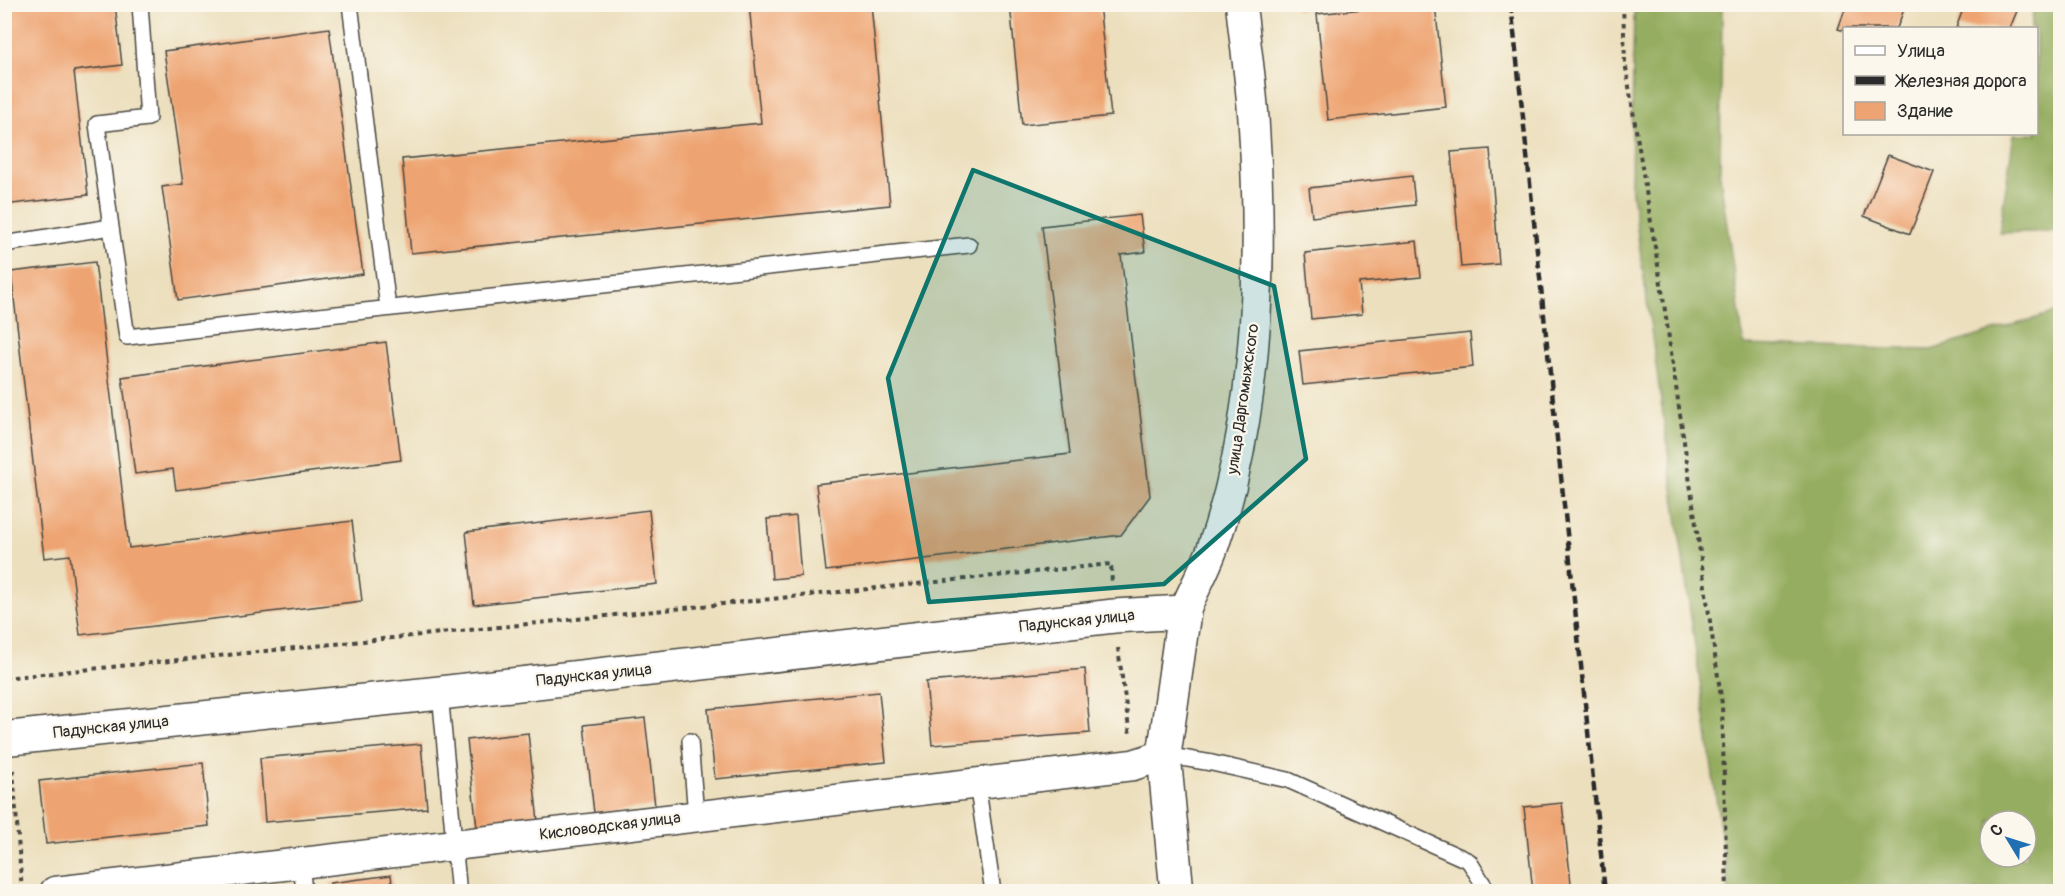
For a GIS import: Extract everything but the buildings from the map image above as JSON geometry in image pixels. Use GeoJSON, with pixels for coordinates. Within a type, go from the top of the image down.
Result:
{"type":"FeatureCollection","features":[{"type":"Feature","properties":{"kind":"street","name":"улица Даргомыжского"},"geometry":{"type":"LineString","coordinates":[[1177,891],[1164,755],[1184,612],[1212,551],[1233,478],[1253,348],[1257,255],[1254,126],[1241,4]]}},
{"type":"Feature","properties":{"kind":"street","name":"Падунская улица"},"geometry":{"type":"LineString","coordinates":[[8,737],[440,693],[1102,617],[1184,612]]}},
{"type":"Feature","properties":{"kind":"street","name":"Кисловодская улица"},"geometry":{"type":"LineString","coordinates":[[55,891],[303,877],[454,844],[1133,765],[1164,755]]}},
{"type":"Feature","properties":{"kind":"lane"},"geometry":{"type":"LineString","coordinates":[[140,4],[148,118],[98,124],[127,337],[969,245]]}},
{"type":"Feature","properties":{"kind":"lane"},"geometry":{"type":"LineString","coordinates":[[350,4],[388,308]]}},
{"type":"Feature","properties":{"kind":"lane"},"geometry":{"type":"LineString","coordinates":[[4,244],[111,227]]}},
{"type":"Feature","properties":{"kind":"lane"},"geometry":{"type":"LineString","coordinates":[[440,693],[458,884]]}},
{"type":"Feature","properties":{"kind":"lane"},"geometry":{"type":"LineString","coordinates":[[690,741],[696,816]]}},
{"type":"Feature","properties":{"kind":"lane"},"geometry":{"type":"LineString","coordinates":[[1164,755],[1288,780],[1469,861],[1488,891]]}},
{"type":"Feature","properties":{"kind":"lane"},"geometry":{"type":"LineString","coordinates":[[977,783],[993,891]]}},
{"type":"Feature","properties":{"kind":"path"},"geometry":{"type":"LineString","coordinates":[[1623,4],[1625,62],[1662,290],[1722,704],[1727,891]]}},
{"type":"Feature","properties":{"kind":"path"},"geometry":{"type":"LineString","coordinates":[[4,684],[22,891]]}},
{"type":"Feature","properties":{"kind":"highlighted area"},"geometry":{"type":"Polygon","coordinates":[[[973,170],[1274,286],[1306,459],[1164,584],[929,602],[888,378],[973,170]]]}},
{"type":"Feature","properties":{"kind":"green space"},"geometry":{"type":"Polygon","coordinates":[[[1634,5],[1722,5],[1720,176],[1744,345],[1931,350],[2060,311],[2060,891],[1729,891],[1631,185],[1634,5]]]}},
{"type":"Feature","properties":{"kind":"green space"},"geometry":{"type":"Polygon","coordinates":[[[2034,5],[2060,5],[2060,231],[1999,233],[2014,135],[2038,135],[2038,27],[2031,27],[2034,5]]]}},
{"type":"Feature","properties":{"kind":"railway"},"geometry":{"type":"LineString","coordinates":[[1511,4],[1605,892]]}}]}
